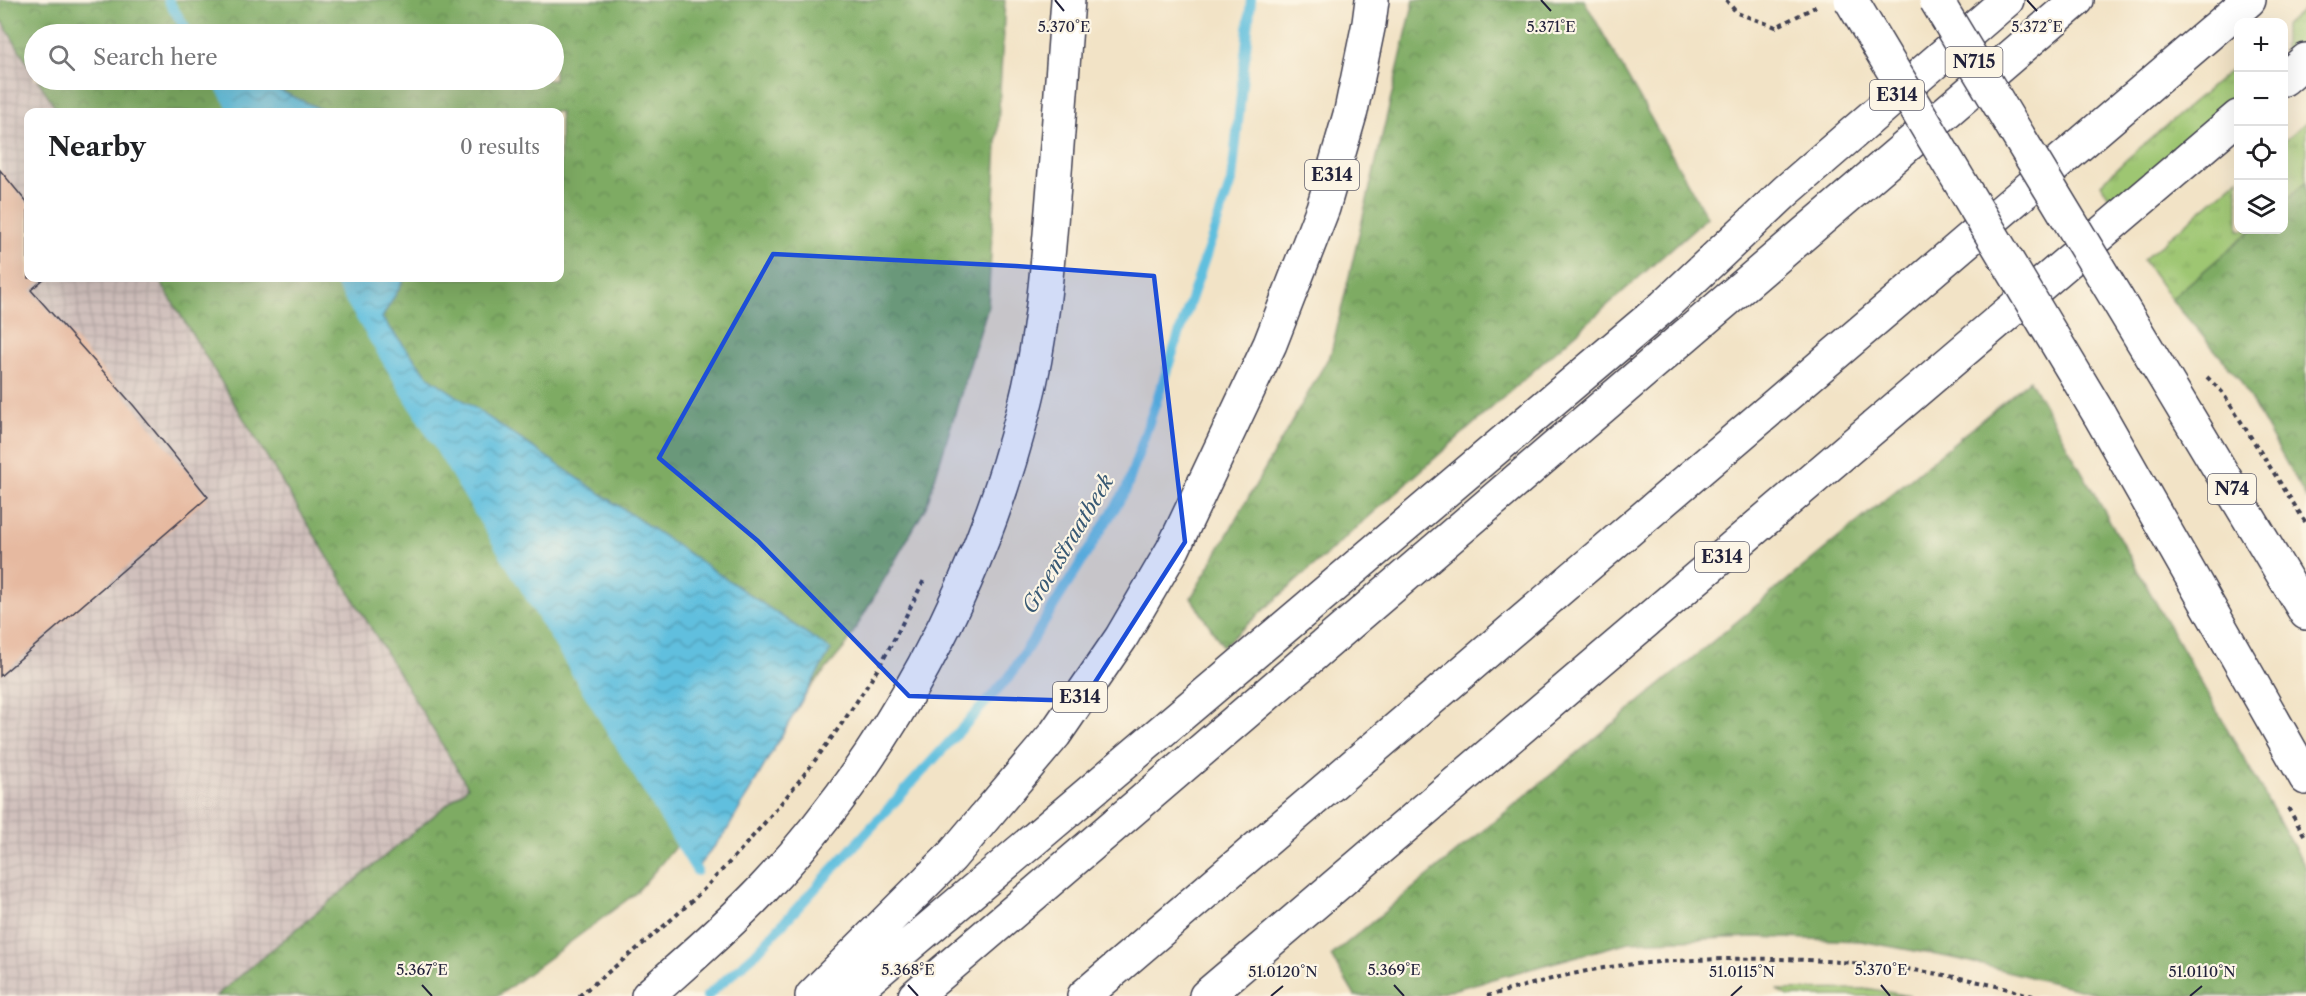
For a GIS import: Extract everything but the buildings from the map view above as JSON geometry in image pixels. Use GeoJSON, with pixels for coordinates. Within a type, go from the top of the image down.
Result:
{"type":"FeatureCollection","features":[{"type":"Feature","properties":{"kind":"main road"},"geometry":{"type":"LineString","coordinates":[[648,996],[713,939],[763,889],[806,841],[897,714],[961,590],[1009,463],[1025,408],[1038,340],[1048,268],[1068,0]]}},
{"type":"Feature","properties":{"kind":"main road","name":"E314"},"geometry":{"type":"LineString","coordinates":[[812,996],[951,857],[1055,734],[1121,638],[1173,549],[1270,344],[1323,208],[1350,111],[1372,0]]}},
{"type":"Feature","properties":{"kind":"main road"},"geometry":{"type":"LineString","coordinates":[[1851,0],[2099,414],[2306,778]]}},
{"type":"Feature","properties":{"kind":"main road","name":"N715"},"geometry":{"type":"LineString","coordinates":[[1936,0],[2012,125]]}},
{"type":"Feature","properties":{"kind":"main road","name":"E314"},"geometry":{"type":"LineString","coordinates":[[849,996],[1664,306],[1786,191],[2007,0]]}},
{"type":"Feature","properties":{"kind":"main road","name":"E314"},"geometry":{"type":"LineString","coordinates":[[915,996],[2077,0]]}},
{"type":"Feature","properties":{"kind":"main road"},"geometry":{"type":"LineString","coordinates":[[1084,996],[2249,0]]}},
{"type":"Feature","properties":{"kind":"main road"},"geometry":{"type":"LineString","coordinates":[[2288,75],[2306,60]]}},
{"type":"Feature","properties":{"kind":"main road","name":"E314"},"geometry":{"type":"LineString","coordinates":[[1206,996],[2234,120]]}},
{"type":"Feature","properties":{"kind":"main road","name":"N74"},"geometry":{"type":"LineString","coordinates":[[2012,125],[2306,613]]}},
{"type":"Feature","properties":{"kind":"path"},"geometry":{"type":"LineString","coordinates":[[1726,0],[1737,13],[1776,27],[1812,10],[1824,0]]}},
{"type":"Feature","properties":{"kind":"path"},"geometry":{"type":"LineString","coordinates":[[2200,370],[2222,392],[2306,523]]}},
{"type":"Feature","properties":{"kind":"path"},"geometry":{"type":"LineString","coordinates":[[579,996],[659,930],[699,893],[785,798],[864,691],[926,578]]}},
{"type":"Feature","properties":{"kind":"path"},"geometry":{"type":"LineString","coordinates":[[1487,996],[1566,975],[1625,966],[1756,959],[1878,966],[1940,974],[1961,977],[2033,996]]}},
{"type":"Feature","properties":{"kind":"highlighted area"},"geometry":{"type":"Polygon","coordinates":[[[773,254],[1016,266],[1154,276],[1185,542],[1083,701],[909,696],[758,541],[659,458],[773,254]]]}},
{"type":"Feature","properties":{"kind":"shaded area"},"geometry":{"type":"Polygon","coordinates":[[[0,18],[24,58],[24,90],[44,90],[56,108],[24,108],[24,282],[160,282],[468,787],[216,996],[0,996],[0,18]]]}},
{"type":"Feature","properties":{"kind":"green space"},"geometry":{"type":"Polygon","coordinates":[[[0,0],[1005,0],[988,306],[926,507],[845,647],[636,893],[498,996],[216,996],[468,787],[160,282],[564,282],[564,108],[56,108],[44,90],[564,90],[564,24],[24,24],[24,58],[0,18],[0,0]]]}},
{"type":"Feature","properties":{"kind":"green space"},"geometry":{"type":"Polygon","coordinates":[[[1414,0],[1584,0],[1707,217],[1223,646],[1191,598],[1331,353],[1414,0]]]}},
{"type":"Feature","properties":{"kind":"green space"},"geometry":{"type":"Polygon","coordinates":[[[2306,7],[2306,38],[2288,54],[2288,23],[2306,7]]]}},
{"type":"Feature","properties":{"kind":"green space"},"geometry":{"type":"Polygon","coordinates":[[[2234,67],[2234,99],[2113,204],[2101,184],[2234,67]]]}},
{"type":"Feature","properties":{"kind":"green space"},"geometry":{"type":"Polygon","coordinates":[[[2306,122],[2306,182],[2288,198],[2288,180],[2288,138],[2306,122]]]}},
{"type":"Feature","properties":{"kind":"green space"},"geometry":{"type":"Polygon","coordinates":[[[2234,182],[2234,234],[2247,234],[2171,299],[2143,260],[2234,182]]]}},
{"type":"Feature","properties":{"kind":"green space"},"geometry":{"type":"Polygon","coordinates":[[[2306,182],[2306,498],[2238,377],[2171,299],[2247,234],[2288,234],[2288,198],[2306,182]]]}},
{"type":"Feature","properties":{"kind":"green space"},"geometry":{"type":"Polygon","coordinates":[[[2030,380],[2306,868],[2306,996],[2107,996],[1958,959],[1861,941],[1754,937],[1629,942],[1430,996],[1355,996],[1331,956],[2030,380]]]}},
{"type":"Feature","properties":{"kind":"green space"},"geometry":{"type":"Polygon","coordinates":[[[1871,989],[1910,996],[1789,996],[1777,990],[1871,989]]]}},
{"type":"Feature","properties":{"kind":"water"},"geometry":{"type":"Polygon","coordinates":[[[223,90],[279,90],[318,108],[234,108],[223,90]]]}},
{"type":"Feature","properties":{"kind":"water"},"geometry":{"type":"Polygon","coordinates":[[[339,282],[403,282],[382,318],[429,377],[831,650],[726,832],[696,869],[339,282]]]}},
{"type":"Feature","properties":{"kind":"waterway"},"geometry":{"type":"LineString","coordinates":[[168,0],[183,24]]}},
{"type":"Feature","properties":{"kind":"waterway","name":"Groenstraatbeek"},"geometry":{"type":"LineString","coordinates":[[707,996],[755,954],[1010,676],[1126,490],[1232,179],[1251,0]]}},
{"type":"Feature","properties":{"kind":"waterway"},"geometry":{"type":"LineString","coordinates":[[222,90],[234,108]]}},
{"type":"Feature","properties":{"kind":"waterway"},"geometry":{"type":"LineString","coordinates":[[339,282],[697,871]]}}]}
